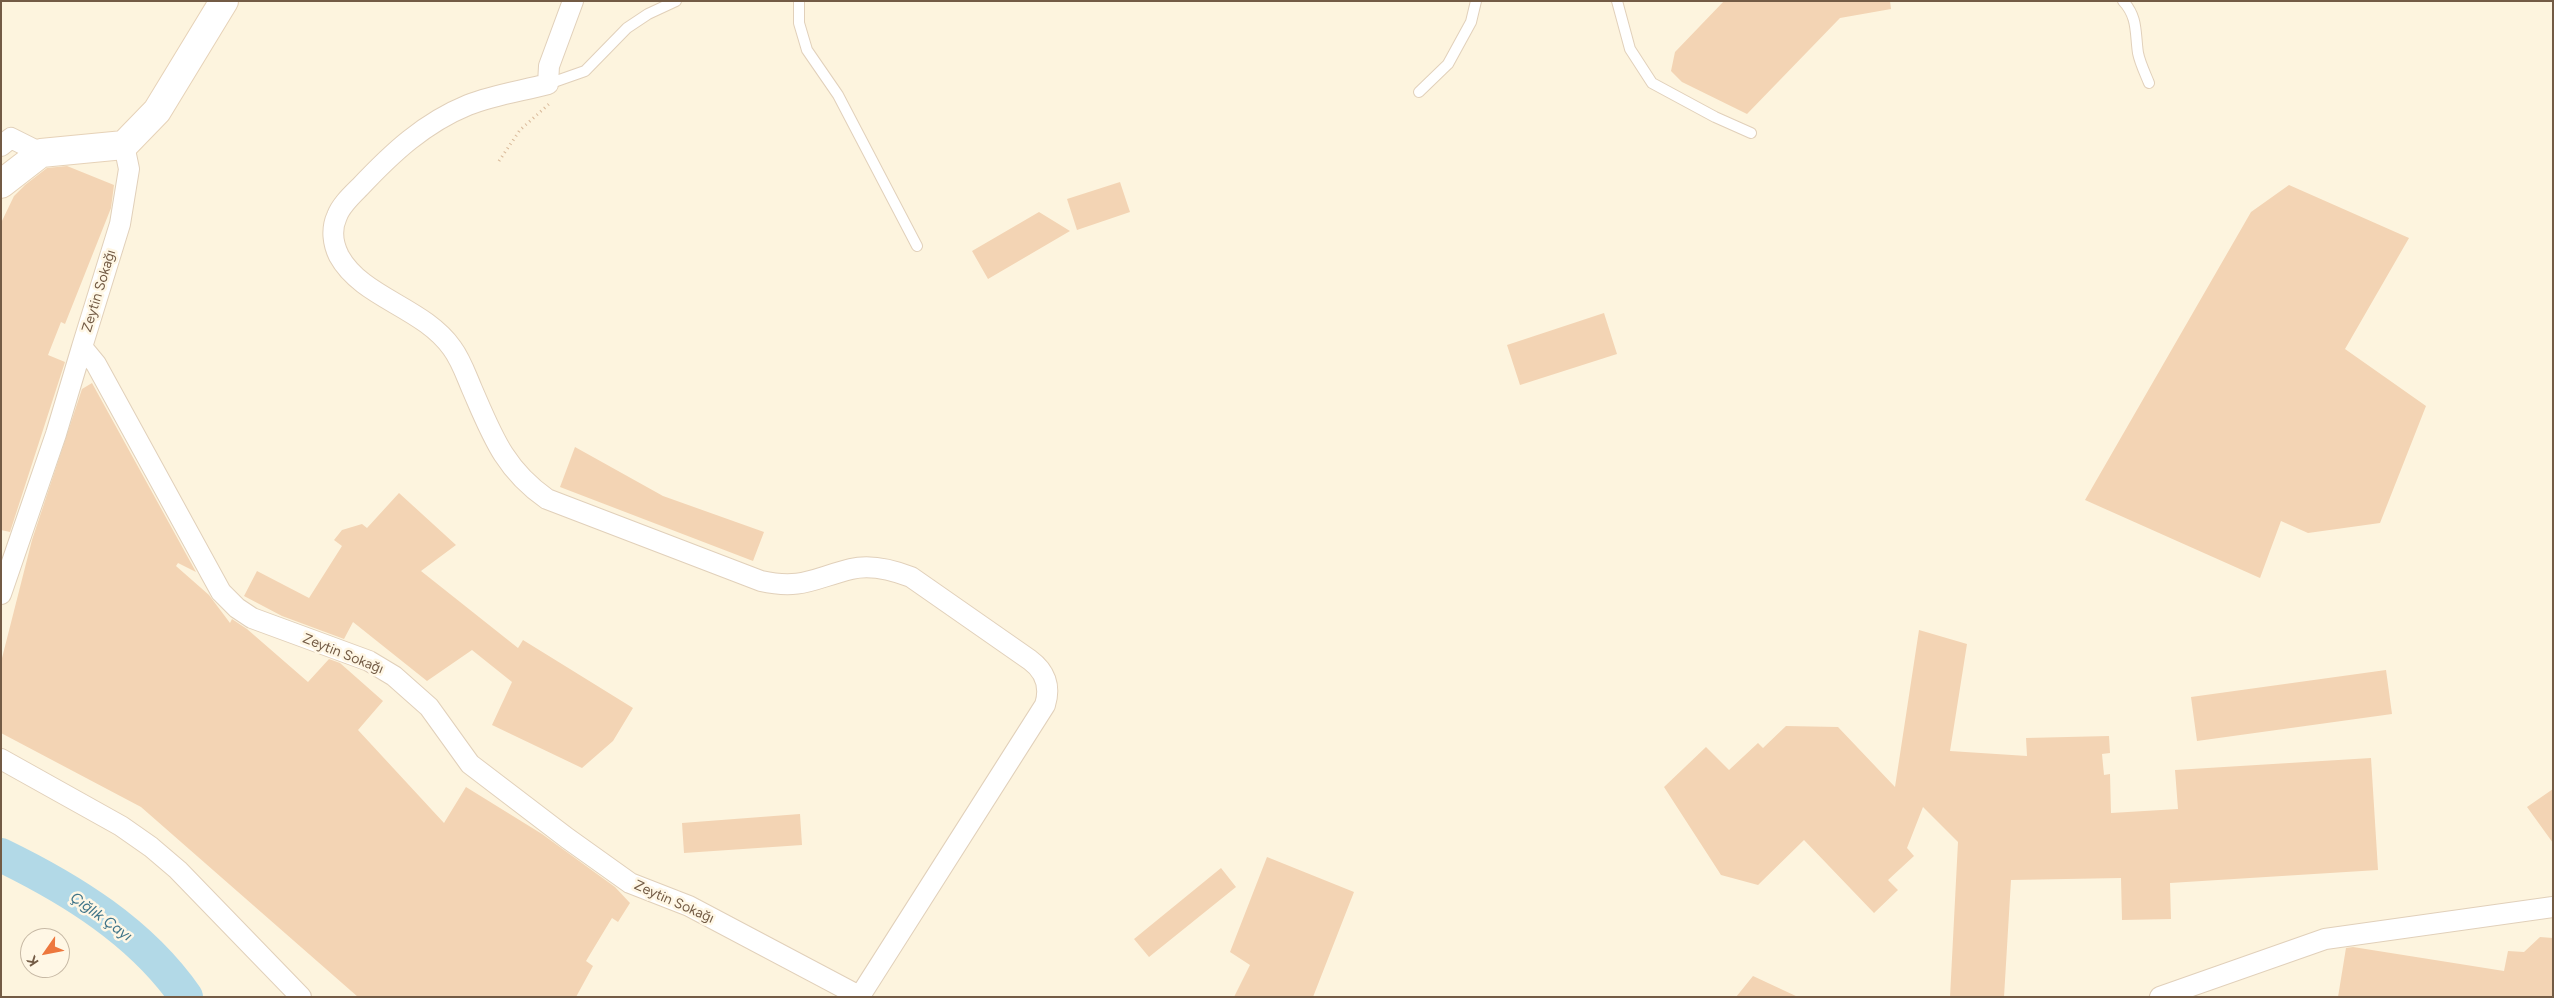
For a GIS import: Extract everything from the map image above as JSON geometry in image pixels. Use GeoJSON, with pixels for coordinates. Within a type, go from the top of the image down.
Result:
{"type":"FeatureCollection","features":[{"type":"Feature","properties":{"kind":"street"},"geometry":{"type":"LineString","coordinates":[[1,146],[11,138],[41,153],[124,145],[157,111],[224,1]]}},
{"type":"Feature","properties":{"kind":"street"},"geometry":{"type":"LineString","coordinates":[[573,1],[549,66],[548,84],[493,96],[468,105],[425,128],[383,162],[344,205],[337,215],[333,228],[334,242],[339,256],[359,279],[422,317],[452,348],[462,364],[496,445],[522,480],[547,499],[761,581],[799,584],[862,567],[898,572],[911,578],[1038,665],[1047,682],[1048,690],[1045,705],[861,996]]}},
{"type":"Feature","properties":{"kind":"street","name":"Zeytin Sokağı"},"geometry":{"type":"LineString","coordinates":[[124,145],[129,170],[120,224],[82,347],[100,373],[221,592],[237,608],[269,626],[361,658],[394,676],[429,707],[457,747],[483,775],[630,883],[689,906],[861,996]]}},
{"type":"Feature","properties":{"kind":"street"},"geometry":{"type":"LineString","coordinates":[[1,184],[41,153]]}},
{"type":"Feature","properties":{"kind":"street"},"geometry":{"type":"LineString","coordinates":[[1,594],[56,434],[82,347]]}},
{"type":"Feature","properties":{"kind":"street"},"geometry":{"type":"LineString","coordinates":[[1,759],[121,826],[151,847],[178,870],[301,997]]}},
{"type":"Feature","properties":{"kind":"street"},"geometry":{"type":"LineString","coordinates":[[2160,997],[2325,939],[2553,907]]}},
{"type":"Feature","properties":{"kind":"lane"},"geometry":{"type":"LineString","coordinates":[[548,84],[585,71],[627,28],[648,14],[676,1]]}},
{"type":"Feature","properties":{"kind":"lane"},"geometry":{"type":"LineString","coordinates":[[799,1],[799,24],[807,50],[838,95],[917,246]]}},
{"type":"Feature","properties":{"kind":"lane"},"geometry":{"type":"LineString","coordinates":[[1419,92],[1448,64],[1471,22],[1476,1]]}},
{"type":"Feature","properties":{"kind":"lane"},"geometry":{"type":"LineString","coordinates":[[1617,1],[1630,49],[1652,83],[1715,117],[1751,132]]}},
{"type":"Feature","properties":{"kind":"lane"},"geometry":{"type":"LineString","coordinates":[[2123,1],[2134,16],[2137,28],[2138,53],[2149,83]]}},
{"type":"Feature","properties":{"kind":"path"},"geometry":{"type":"LineString","coordinates":[[498,161],[520,130],[549,104],[548,84]]}},
{"type":"Feature","properties":{"kind":"building"},"geometry":{"type":"Polygon","coordinates":[[[1724,1],[1890,1],[1891,9],[1840,18],[1747,114],[1682,82],[1671,71],[1675,52],[1724,1]]]}},
{"type":"Feature","properties":{"kind":"building"},"geometry":{"type":"Polygon","coordinates":[[[67,166],[114,185],[111,208],[65,324],[61,322],[48,355],[65,362],[10,532],[1,530],[1,223],[14,196],[25,185],[47,168],[67,166]]]}},
{"type":"Feature","properties":{"kind":"building"},"geometry":{"type":"Polygon","coordinates":[[[1120,182],[1130,212],[1077,230],[1067,199],[1120,182]]]}},
{"type":"Feature","properties":{"kind":"building"},"geometry":{"type":"Polygon","coordinates":[[[2289,185],[2409,238],[2345,349],[2426,406],[2380,523],[2308,533],[2281,521],[2260,578],[2085,500],[2251,212],[2289,185]]]}},
{"type":"Feature","properties":{"kind":"building"},"geometry":{"type":"Polygon","coordinates":[[[1039,212],[1070,231],[988,279],[972,251],[1039,212]]]}},
{"type":"Feature","properties":{"kind":"building"},"geometry":{"type":"Polygon","coordinates":[[[1604,313],[1617,354],[1520,385],[1507,345],[1604,313]]]}},
{"type":"Feature","properties":{"kind":"building"},"geometry":{"type":"Polygon","coordinates":[[[92,383],[196,572],[178,563],[176,566],[209,595],[230,623],[232,619],[247,629],[308,682],[329,659],[340,663],[383,701],[358,730],[444,823],[466,787],[542,834],[615,887],[630,903],[618,922],[612,918],[586,961],[593,966],[576,997],[358,997],[141,807],[1,733],[1,662],[32,540],[82,389],[92,383]]]}},
{"type":"Feature","properties":{"kind":"building"},"geometry":{"type":"Polygon","coordinates":[[[575,447],[663,496],[764,532],[753,561],[560,487],[575,447]]]}},
{"type":"Feature","properties":{"kind":"building"},"geometry":{"type":"Polygon","coordinates":[[[399,493],[456,545],[421,571],[518,648],[523,640],[633,708],[613,741],[582,768],[492,725],[512,682],[472,650],[427,681],[353,622],[344,639],[282,616],[244,596],[257,571],[309,598],[342,546],[334,540],[342,530],[362,524],[367,528],[399,493]]]}},
{"type":"Feature","properties":{"kind":"building"},"geometry":{"type":"Polygon","coordinates":[[[1919,630],[1967,644],[1950,751],[2027,756],[2026,738],[2109,736],[2110,753],[2102,754],[2104,775],[2110,774],[2111,813],[2178,809],[2175,770],[2371,758],[2378,870],[2170,883],[2171,919],[2122,920],[2121,878],[2011,880],[2004,997],[1950,997],[1958,842],[1923,807],[1907,848],[1914,856],[1888,880],[1898,890],[1874,913],[1804,840],[1758,885],[1721,875],[1664,787],[1706,747],[1729,770],[1758,743],[1763,748],[1786,726],[1838,727],[1895,787],[1919,630]]]}},
{"type":"Feature","properties":{"kind":"building"},"geometry":{"type":"Polygon","coordinates":[[[2386,670],[2392,714],[2197,741],[2191,697],[2386,670]]]}},
{"type":"Feature","properties":{"kind":"building"},"geometry":{"type":"Polygon","coordinates":[[[2553,789],[2553,843],[2527,807],[2553,789]]]}},
{"type":"Feature","properties":{"kind":"building"},"geometry":{"type":"Polygon","coordinates":[[[800,814],[802,845],[684,853],[682,823],[800,814]]]}},
{"type":"Feature","properties":{"kind":"building"},"geometry":{"type":"Polygon","coordinates":[[[1267,857],[1354,892],[1313,997],[1234,997],[1250,965],[1230,952],[1267,857]]]}},
{"type":"Feature","properties":{"kind":"building"},"geometry":{"type":"Polygon","coordinates":[[[1221,868],[1236,887],[1149,957],[1134,939],[1221,868]]]}},
{"type":"Feature","properties":{"kind":"building"},"geometry":{"type":"Polygon","coordinates":[[[2540,937],[2553,938],[2553,997],[2338,997],[2346,948],[2353,947],[2504,971],[2508,951],[2524,952],[2540,937]]]}},
{"type":"Feature","properties":{"kind":"building"},"geometry":{"type":"Polygon","coordinates":[[[1753,976],[1798,997],[1736,997],[1753,976]]]}},
{"type":"Feature","properties":{"kind":"waterway","name":"Çığlık Çayı"},"geometry":{"type":"LineString","coordinates":[[1,855],[53,882],[103,914],[148,952],[186,997]]}}]}
